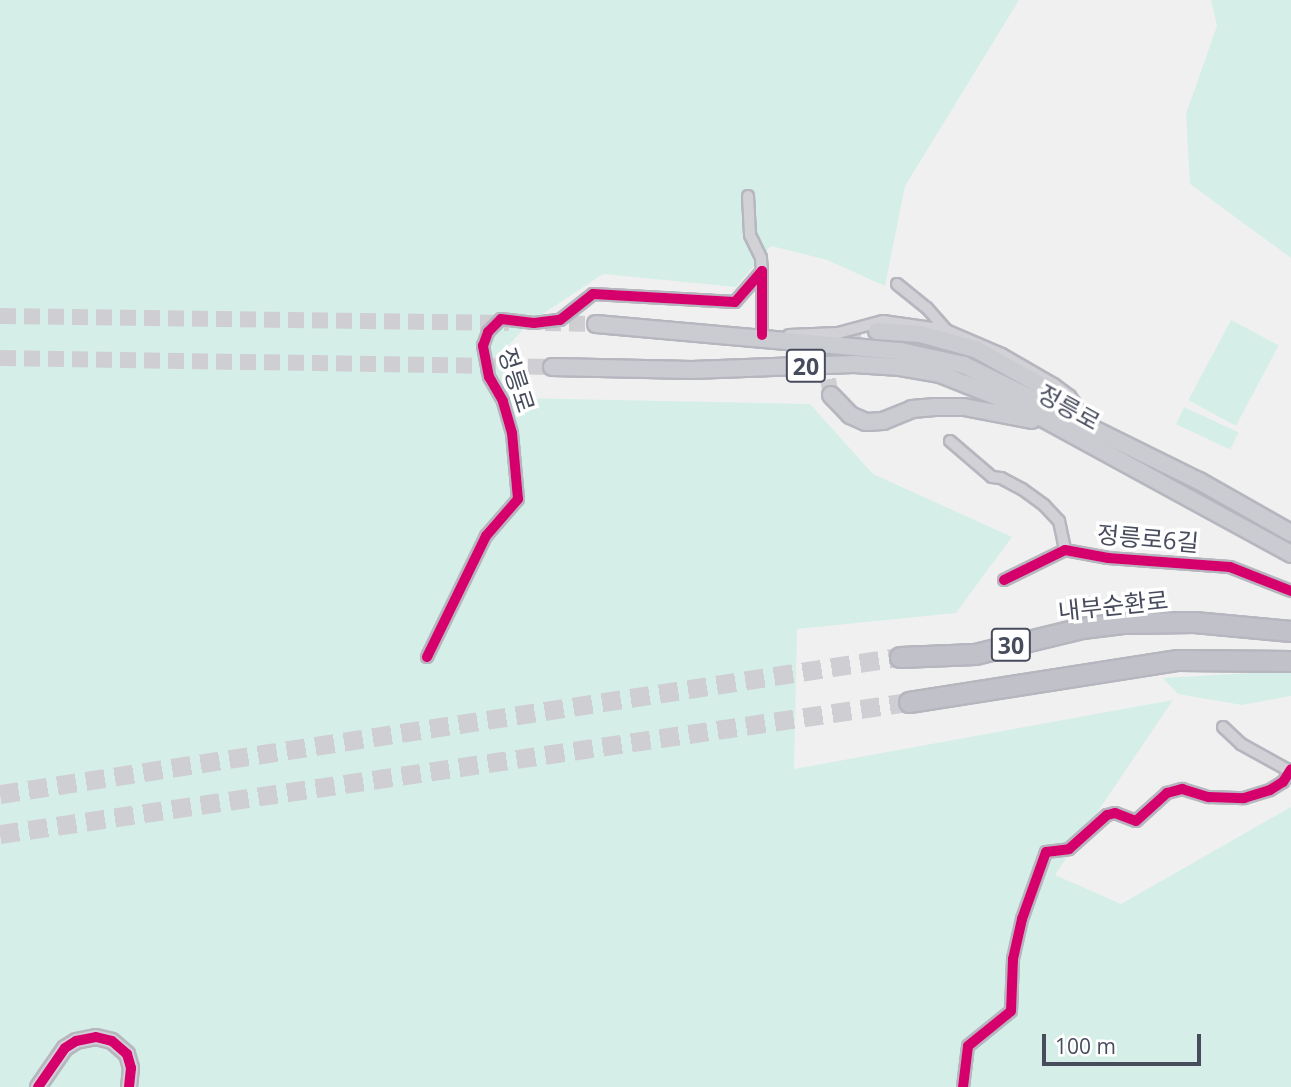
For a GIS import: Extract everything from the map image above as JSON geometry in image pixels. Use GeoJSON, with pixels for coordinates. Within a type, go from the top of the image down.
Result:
{"type":"FeatureCollection","features":[{"type":"Feature","properties":{"kind":"highway","name":"내부순환로"},"geometry":{"type":"LineString","coordinates":[[900,657],[975,654],[1082,628],[1121,623],[1194,622],[1291,631]]}},
{"type":"Feature","properties":{"kind":"highway","name":"30"},"geometry":{"type":"LineString","coordinates":[[909,702],[1178,660],[1291,661]]}},
{"type":"Feature","properties":{"kind":"main road","name":"정릉로"},"geometry":{"type":"LineString","coordinates":[[596,324],[932,356],[964,365],[1091,425],[1291,533]]}},
{"type":"Feature","properties":{"kind":"main road"},"geometry":{"type":"LineString","coordinates":[[877,331],[920,334],[975,349],[1051,391],[1072,416]]}},
{"type":"Feature","properties":{"kind":"main road","name":"정릉로"},"geometry":{"type":"LineString","coordinates":[[552,367],[692,370],[854,364],[900,367],[940,374],[978,387],[1048,422],[1291,554]]}},
{"type":"Feature","properties":{"kind":"main road"},"geometry":{"type":"LineString","coordinates":[[831,395],[850,415],[866,422],[883,421],[912,409],[935,407],[964,407],[1048,422]]}},
{"type":"Feature","properties":{"kind":"main road"},"geometry":{"type":"LineString","coordinates":[[1107,454],[1132,456],[1190,488],[1199,488],[1199,481]]}},
{"type":"Feature","properties":{"kind":"street"},"geometry":{"type":"LineString","coordinates":[[748,196],[750,235],[761,258],[762,335]]}},
{"type":"Feature","properties":{"kind":"street","name":"정릉로"},"geometry":{"type":"LineString","coordinates":[[427,657],[486,536],[518,499],[512,433],[503,401],[489,377],[484,357],[483,346],[488,332],[501,319],[534,323],[560,320],[593,294],[734,302],[762,271]]}},
{"type":"Feature","properties":{"kind":"street","name":"정릉로"},"geometry":{"type":"LineString","coordinates":[[897,284],[935,316],[946,331]]}},
{"type":"Feature","properties":{"kind":"street","name":"정릉로"},"geometry":{"type":"LineString","coordinates":[[667,331],[762,335],[838,333],[883,321],[946,331],[1002,354],[1054,384],[1070,396],[1091,425]]}},
{"type":"Feature","properties":{"kind":"street","name":"정릉로6길"},"geometry":{"type":"LineString","coordinates":[[950,441],[992,477],[1002,478],[1044,505],[1059,521],[1065,550]]}},
{"type":"Feature","properties":{"kind":"street","name":"정릉로6길"},"geometry":{"type":"LineString","coordinates":[[1004,580],[1065,550],[1108,558],[1230,567],[1291,591]]}},
{"type":"Feature","properties":{"kind":"street"},"geometry":{"type":"LineString","coordinates":[[963,1087],[968,1046],[1011,1011],[1013,959],[1022,919],[1046,852],[1069,849],[1107,816],[1115,813],[1136,821],[1167,793],[1182,789],[1209,797],[1244,798],[1270,790],[1283,782],[1291,770],[1241,744],[1223,727]]}},
{"type":"Feature","properties":{"kind":"street"},"geometry":{"type":"LineString","coordinates":[[38,1087],[65,1048],[76,1041],[96,1037],[112,1041],[127,1054],[131,1068],[129,1087]]}},
{"type":"Feature","properties":{"kind":"green space"},"geometry":{"type":"Polygon","coordinates":[[[0,0],[1019,0],[905,186],[885,286],[827,260],[771,246],[736,287],[603,274],[529,323],[496,359],[516,398],[810,404],[873,474],[1012,537],[956,613],[797,629],[794,769],[1173,700],[1055,875],[1121,904],[1291,807],[1291,1087],[0,1087],[0,0]]]}},
{"type":"Feature","properties":{"kind":"green space"},"geometry":{"type":"Polygon","coordinates":[[[1211,0],[1291,0],[1291,258],[1190,184],[1186,114],[1217,26],[1211,0]]]}},
{"type":"Feature","properties":{"kind":"green space"},"geometry":{"type":"Polygon","coordinates":[[[1231,320],[1279,345],[1236,426],[1188,400],[1231,320]]]}},
{"type":"Feature","properties":{"kind":"green space"},"geometry":{"type":"Polygon","coordinates":[[[1184,407],[1238,432],[1230,450],[1176,424],[1184,407]]]}},
{"type":"Feature","properties":{"kind":"green space"},"geometry":{"type":"Polygon","coordinates":[[[1291,672],[1291,696],[1242,705],[1178,694],[1163,678],[1291,672]]]}},
{"type":"Feature","properties":{"kind":"tunnel"},"geometry":{"type":"LineString","coordinates":[[0,316],[509,323]]}},
{"type":"Feature","properties":{"kind":"tunnel"},"geometry":{"type":"LineString","coordinates":[[545,323],[596,324]]}},
{"type":"Feature","properties":{"kind":"tunnel"},"geometry":{"type":"LineString","coordinates":[[831,395],[825,365],[830,349],[845,338],[877,331]]}},
{"type":"Feature","properties":{"kind":"tunnel"},"geometry":{"type":"LineString","coordinates":[[0,358],[552,367]]}},
{"type":"Feature","properties":{"kind":"tunnel"},"geometry":{"type":"LineString","coordinates":[[0,794],[900,657]]}},
{"type":"Feature","properties":{"kind":"tunnel"},"geometry":{"type":"LineString","coordinates":[[0,834],[909,702]]}},
{"type":"Feature","properties":{"kind":"cycle path"},"geometry":{"type":"LineString","coordinates":[[427,657],[486,536],[518,499],[512,433],[503,401],[489,377],[483,346],[488,332],[501,319],[534,323],[560,320],[593,294],[735,302],[762,271],[762,335]]}},
{"type":"Feature","properties":{"kind":"cycle path"},"geometry":{"type":"LineString","coordinates":[[1004,580],[1065,550],[1108,558],[1230,567],[1291,591]]}},
{"type":"Feature","properties":{"kind":"cycle path"},"geometry":{"type":"LineString","coordinates":[[963,1087],[968,1046],[1011,1011],[1013,959],[1022,919],[1046,852],[1069,849],[1107,815],[1115,813],[1136,821],[1167,793],[1182,789],[1209,797],[1244,798],[1270,790],[1283,782],[1291,769]]}},
{"type":"Feature","properties":{"kind":"cycle path"},"geometry":{"type":"LineString","coordinates":[[38,1087],[65,1048],[76,1041],[96,1037],[112,1041],[127,1054],[131,1068],[129,1087]]}}]}
